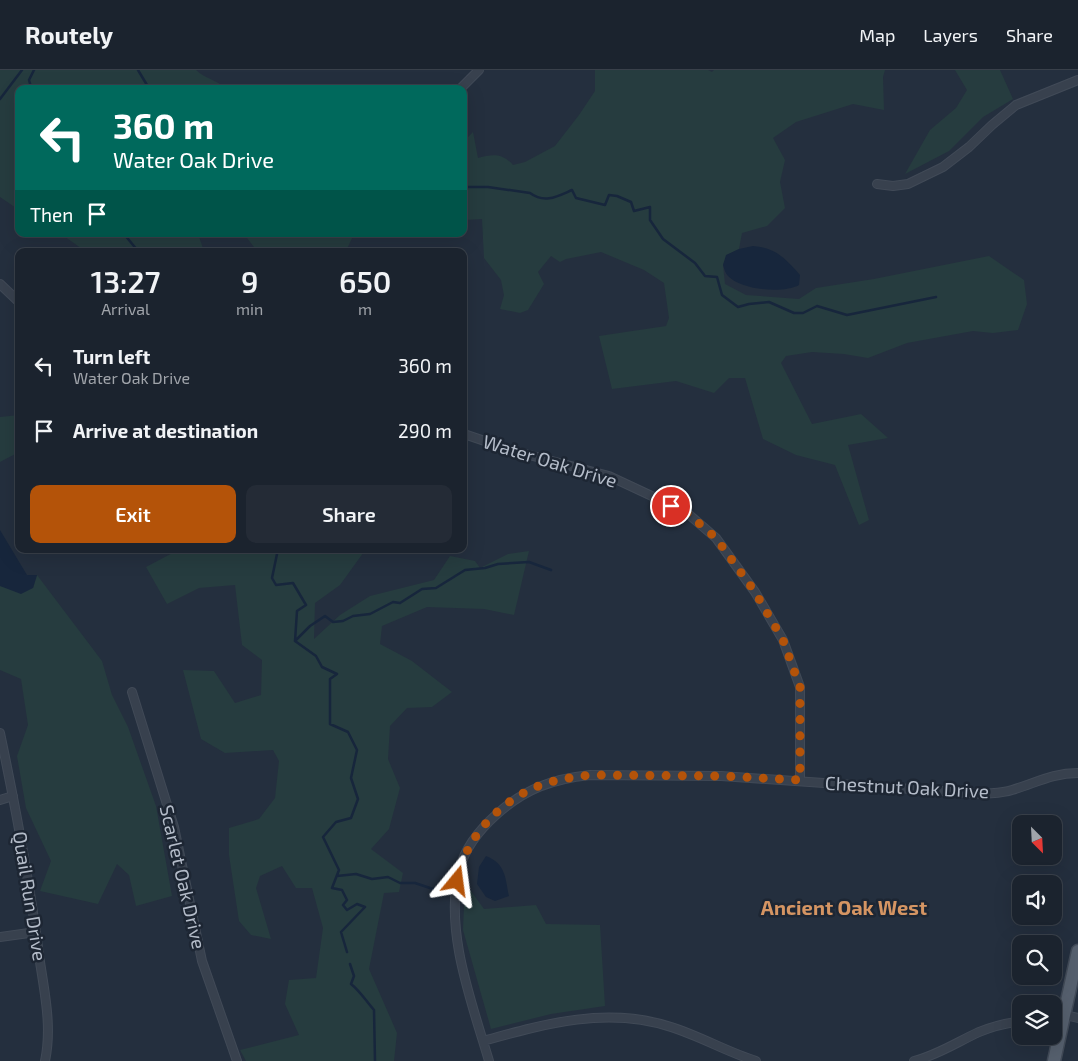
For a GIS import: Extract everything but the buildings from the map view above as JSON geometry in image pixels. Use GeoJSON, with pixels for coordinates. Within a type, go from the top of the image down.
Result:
{"type":"FeatureCollection","features":[{"type":"Feature","properties":{"kind":"main road"},"geometry":{"type":"LineString","coordinates":[[1062,1006],[1078,951]]}},
{"type":"Feature","properties":{"kind":"main road"},"geometry":{"type":"LineString","coordinates":[[1054,1061],[1056,1045]]}},
{"type":"Feature","properties":{"kind":"street"},"geometry":{"type":"LineString","coordinates":[[464,85],[479,70]]}},
{"type":"Feature","properties":{"kind":"street"},"geometry":{"type":"LineString","coordinates":[[877,184],[893,186],[908,184],[943,166],[969,147],[1016,105],[1078,80]]}},
{"type":"Feature","properties":{"kind":"street"},"geometry":{"type":"LineString","coordinates":[[0,284],[15,298]]}},
{"type":"Feature","properties":{"kind":"street","name":"Water Oak Drive"},"geometry":{"type":"LineString","coordinates":[[467,435],[514,451],[609,476],[686,512],[716,538],[755,592],[783,640],[800,687],[800,780]]}},
{"type":"Feature","properties":{"kind":"street","name":"Scarlet Oak Drive"},"geometry":{"type":"LineString","coordinates":[[132,692],[174,827],[202,961],[237,1061]]}},
{"type":"Feature","properties":{"kind":"street","name":"Quail Run Drive"},"geometry":{"type":"LineString","coordinates":[[0,733],[13,796],[36,932],[47,1016],[48,1034],[45,1061]]}},
{"type":"Feature","properties":{"kind":"street","name":"Chestnut Oak Drive"},"geometry":{"type":"LineString","coordinates":[[489,1061],[459,952],[455,917],[455,893],[459,869],[468,847],[485,824],[512,800],[527,791],[544,784],[590,775],[721,776],[984,794],[1011,791],[1042,778],[1065,773],[1078,773]]}},
{"type":"Feature","properties":{"kind":"street"},"geometry":{"type":"LineString","coordinates":[[0,800],[13,796]]}},
{"type":"Feature","properties":{"kind":"street"},"geometry":{"type":"LineString","coordinates":[[0,937],[36,932]]}},
{"type":"Feature","properties":{"kind":"street"},"geometry":{"type":"LineString","coordinates":[[1062,1016],[1078,1018]]}},
{"type":"Feature","properties":{"kind":"street"},"geometry":{"type":"LineString","coordinates":[[483,1041],[541,1025],[586,1017],[632,1018],[669,1026],[700,1037],[738,1056],[756,1061]]}},
{"type":"Feature","properties":{"kind":"street"},"geometry":{"type":"LineString","coordinates":[[914,1061],[942,1052],[979,1032],[1012,1022]]}},
{"type":"Feature","properties":{"kind":"green space"},"geometry":{"type":"Polygon","coordinates":[[[0,70],[196,70],[220,85],[15,85],[15,207],[0,197],[0,70]]]}},
{"type":"Feature","properties":{"kind":"green space"},"geometry":{"type":"Polygon","coordinates":[[[595,70],[708,70],[712,72],[714,70],[885,70],[883,77],[884,110],[853,104],[796,122],[773,138],[785,160],[780,182],[785,208],[767,226],[742,233],[739,249],[727,255],[723,265],[725,284],[746,295],[799,299],[816,288],[874,279],[989,256],[1024,280],[1027,304],[1018,330],[993,333],[973,331],[907,343],[868,358],[812,352],[786,356],[781,363],[812,424],[861,414],[888,438],[848,445],[869,520],[859,525],[835,465],[796,455],[763,439],[745,378],[729,378],[714,393],[676,381],[612,389],[599,336],[666,326],[669,318],[664,283],[644,270],[601,252],[560,262],[551,256],[538,272],[544,284],[528,310],[520,313],[500,309],[504,295],[501,280],[484,258],[482,219],[467,220],[467,138],[473,132],[478,158],[501,156],[513,165],[525,162],[555,146],[595,91],[595,70]]]}},
{"type":"Feature","properties":{"kind":"green space"},"geometry":{"type":"Polygon","coordinates":[[[955,70],[1000,70],[1013,99],[983,117],[949,151],[905,174],[930,130],[956,108],[967,90],[955,70]]]}},
{"type":"Feature","properties":{"kind":"green space"},"geometry":{"type":"Polygon","coordinates":[[[65,237],[199,237],[203,248],[81,248],[65,237]]]}},
{"type":"Feature","properties":{"kind":"green space"},"geometry":{"type":"Polygon","coordinates":[[[246,237],[353,237],[347,248],[255,248],[246,237]]]}},
{"type":"Feature","properties":{"kind":"green space"},"geometry":{"type":"Polygon","coordinates":[[[15,415],[15,454],[0,462],[0,417],[15,415]]]}},
{"type":"Feature","properties":{"kind":"green space"},"geometry":{"type":"Polygon","coordinates":[[[529,551],[514,615],[484,609],[427,607],[382,626],[380,644],[412,661],[452,692],[432,707],[407,708],[390,726],[388,759],[400,788],[389,829],[371,849],[403,873],[399,892],[384,893],[369,969],[397,1033],[394,1061],[246,1061],[240,1050],[299,1035],[285,1004],[289,980],[316,978],[323,928],[312,888],[296,888],[282,866],[260,876],[256,888],[271,939],[251,935],[239,921],[229,855],[229,828],[259,819],[275,798],[279,761],[273,750],[225,753],[201,739],[183,670],[214,671],[235,703],[261,695],[262,660],[242,645],[235,585],[199,588],[167,604],[146,567],[172,553],[363,553],[340,585],[315,603],[314,639],[340,615],[370,596],[434,580],[450,556],[475,561],[480,568],[508,554],[529,551]]]}},
{"type":"Feature","properties":{"kind":"green space"},"geometry":{"type":"Polygon","coordinates":[[[37,575],[102,661],[112,695],[128,727],[156,806],[172,896],[136,906],[129,875],[117,864],[98,904],[40,891],[51,861],[26,808],[17,756],[28,725],[21,679],[0,670],[0,586],[33,588],[37,575]]]}},
{"type":"Feature","properties":{"kind":"green space"},"geometry":{"type":"Polygon","coordinates":[[[465,883],[484,909],[536,905],[546,924],[600,925],[605,1006],[551,1014],[491,1029],[463,930],[465,883]]]}},
{"type":"Feature","properties":{"kind":"water"},"geometry":{"type":"Polygon","coordinates":[[[753,246],[768,249],[785,259],[800,275],[799,285],[783,289],[762,289],[742,285],[728,276],[723,265],[726,255],[739,249],[753,246]]]}},
{"type":"Feature","properties":{"kind":"water"},"geometry":{"type":"Polygon","coordinates":[[[0,530],[27,575],[37,575],[33,588],[21,594],[0,586],[0,530]]]}},
{"type":"Feature","properties":{"kind":"water"},"geometry":{"type":"Polygon","coordinates":[[[486,856],[493,859],[501,867],[509,896],[495,901],[486,897],[477,884],[479,867],[486,856]]]}},
{"type":"Feature","properties":{"kind":"waterway"},"geometry":{"type":"LineString","coordinates":[[0,99],[22,70]]}},
{"type":"Feature","properties":{"kind":"waterway"},"geometry":{"type":"LineString","coordinates":[[30,85],[29,80],[34,70]]}},
{"type":"Feature","properties":{"kind":"waterway"},"geometry":{"type":"LineString","coordinates":[[138,70],[147,85]]}},
{"type":"Feature","properties":{"kind":"waterway"},"geometry":{"type":"LineString","coordinates":[[467,187],[488,187],[530,193],[541,198],[551,198],[572,190],[576,198],[605,205],[609,195],[631,202],[634,211],[650,207],[650,220],[663,239],[695,263],[705,276],[717,277],[722,295],[738,307],[769,302],[794,313],[803,313],[817,306],[847,315],[936,297]]}},
{"type":"Feature","properties":{"kind":"waterway"},"geometry":{"type":"LineString","coordinates":[[126,237],[136,248]]}},
{"type":"Feature","properties":{"kind":"waterway"},"geometry":{"type":"LineString","coordinates":[[277,553],[272,578],[276,585],[293,583],[306,605],[297,611],[295,641],[316,656],[322,667],[337,674],[330,679],[330,724],[348,732],[357,750],[351,778],[358,799],[351,818],[336,822],[323,837],[339,870],[332,888],[342,890],[347,900],[343,905],[347,910],[357,904],[365,907],[341,932],[347,952]]}},
{"type":"Feature","properties":{"kind":"waterway"},"geometry":{"type":"LineString","coordinates":[[295,641],[310,626],[325,616],[333,622],[343,621],[353,616],[370,614],[393,602],[400,603],[422,589],[436,588],[465,570],[485,568],[498,564],[529,562],[551,570]]}},
{"type":"Feature","properties":{"kind":"waterway"},"geometry":{"type":"LineString","coordinates":[[337,876],[356,874],[372,879],[388,877],[400,883],[415,883],[433,889],[442,887]]}},
{"type":"Feature","properties":{"kind":"waterway"},"geometry":{"type":"LineString","coordinates":[[350,964],[354,976],[351,984],[374,1010],[375,1061]]}},
{"type":"Feature","properties":{"kind":"district","name":"Ancient Oak West"},"geometry":{"type":"Point","coordinates":[844,908]}},
{"type":"Feature","properties":{"kind":"route"},"geometry":{"type":"LineString","coordinates":[[457,881],[459,869],[468,847],[485,824],[512,800],[544,784],[590,775],[721,776],[800,780],[800,687],[783,640],[755,592],[716,538],[686,512],[671,506]]}}]}
